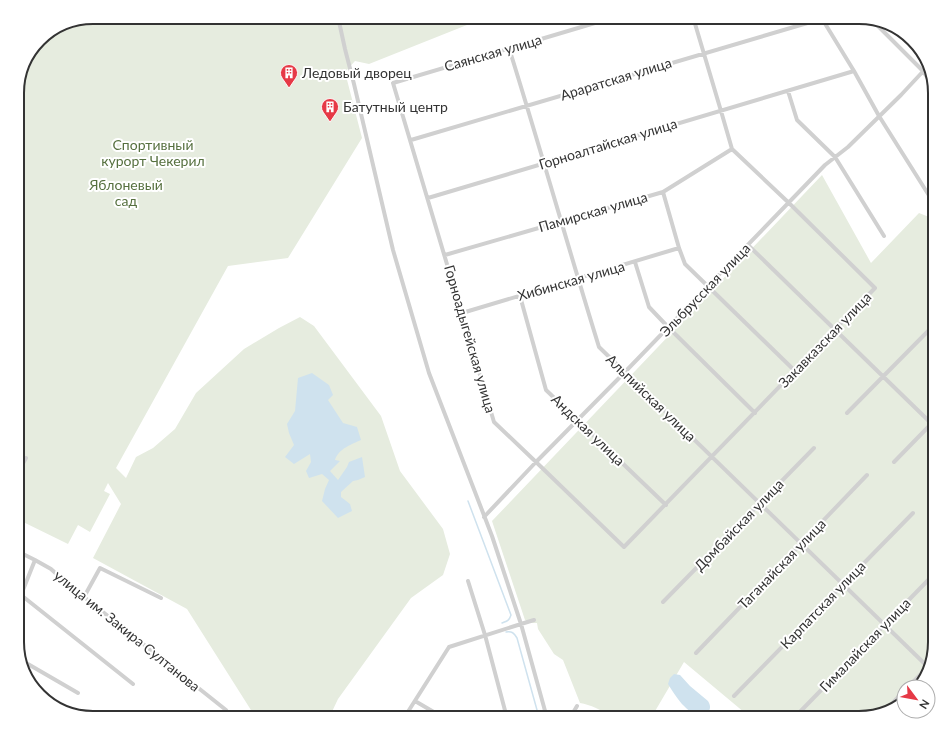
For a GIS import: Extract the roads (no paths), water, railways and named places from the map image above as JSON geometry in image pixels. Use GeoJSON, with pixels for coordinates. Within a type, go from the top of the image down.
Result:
{"type":"FeatureCollection","features":[{"type":"Feature","properties":{"kind":"street"},"geometry":{"type":"LineString","coordinates":[[340,24],[393,250],[426,366],[492,536],[521,624],[545,711]]}},
{"type":"Feature","properties":{"kind":"street","name":"Саянская улица"},"geometry":{"type":"LineString","coordinates":[[394,82],[591,24]]}},
{"type":"Feature","properties":{"kind":"street"},"geometry":{"type":"LineString","coordinates":[[695,24],[732,149]]}},
{"type":"Feature","properties":{"kind":"street","name":"Араратская улица"},"geometry":{"type":"LineString","coordinates":[[411,140],[801,24]]}},
{"type":"Feature","properties":{"kind":"street"},"geometry":{"type":"LineString","coordinates":[[825,24],[854,71],[879,116],[928,194]]}},
{"type":"Feature","properties":{"kind":"street"},"geometry":{"type":"LineString","coordinates":[[880,28],[926,75]]}},
{"type":"Feature","properties":{"kind":"street","name":"Альпийская улица"},"geometry":{"type":"LineString","coordinates":[[509,48],[599,347],[624,373],[924,663]]}},
{"type":"Feature","properties":{"kind":"street","name":"Горноалтайская улица"},"geometry":{"type":"LineString","coordinates":[[428,198],[854,71]]}},
{"type":"Feature","properties":{"kind":"street","name":"Эльбрусская улица"},"geometry":{"type":"LineString","coordinates":[[484,517],[825,165],[848,147],[879,116],[902,96],[923,71]]}},
{"type":"Feature","properties":{"kind":"street","name":"Горноадыгейская улица"},"geometry":{"type":"LineString","coordinates":[[394,82],[494,422],[624,547]]}},
{"type":"Feature","properties":{"kind":"street"},"geometry":{"type":"LineString","coordinates":[[788,91],[797,120],[835,157],[884,236]]}},
{"type":"Feature","properties":{"kind":"street","name":"Памирская улица"},"geometry":{"type":"LineString","coordinates":[[445,255],[663,192],[732,149]]}},
{"type":"Feature","properties":{"kind":"street","name":"Закавказская улица"},"geometry":{"type":"LineString","coordinates":[[624,547],[875,288],[732,149]]}},
{"type":"Feature","properties":{"kind":"street"},"geometry":{"type":"LineString","coordinates":[[663,192],[685,264],[795,371]]}},
{"type":"Feature","properties":{"kind":"street"},"geometry":{"type":"LineString","coordinates":[[748,245],[883,377],[928,418]]}},
{"type":"Feature","properties":{"kind":"street","name":"Хибинская улица"},"geometry":{"type":"LineString","coordinates":[[462,313],[679,248]]}},
{"type":"Feature","properties":{"kind":"street"},"geometry":{"type":"LineString","coordinates":[[635,262],[649,307],[668,328],[755,412]]}},
{"type":"Feature","properties":{"kind":"street","name":"Андская улица"},"geometry":{"type":"LineString","coordinates":[[520,296],[546,390],[666,504]]}},
{"type":"Feature","properties":{"kind":"street"},"geometry":{"type":"LineString","coordinates":[[847,413],[928,331]]}},
{"type":"Feature","properties":{"kind":"street"},"geometry":{"type":"LineString","coordinates":[[894,462],[928,430]]}},
{"type":"Feature","properties":{"kind":"street","name":"Домбайская улица"},"geometry":{"type":"LineString","coordinates":[[663,602],[814,448]]}},
{"type":"Feature","properties":{"kind":"street"},"geometry":{"type":"LineString","coordinates":[[24,462],[26,458]]}},
{"type":"Feature","properties":{"kind":"street","name":"Таганайская улица"},"geometry":{"type":"LineString","coordinates":[[696,653],[867,475]]}},
{"type":"Feature","properties":{"kind":"street","name":"Карпатская улица"},"geometry":{"type":"LineString","coordinates":[[734,696],[912,513]]}},
{"type":"Feature","properties":{"kind":"street","name":"улица им. Закира Султанова"},"geometry":{"type":"LineString","coordinates":[[24,554],[50,569],[227,711]]}},
{"type":"Feature","properties":{"kind":"street"},"geometry":{"type":"LineString","coordinates":[[24,584],[35,560]]}},
{"type":"Feature","properties":{"kind":"street"},"geometry":{"type":"LineString","coordinates":[[84,596],[100,568],[161,598]]}},
{"type":"Feature","properties":{"kind":"street","name":"Гималайская улица"},"geometry":{"type":"LineString","coordinates":[[801,711],[928,580]]}},
{"type":"Feature","properties":{"kind":"street"},"geometry":{"type":"LineString","coordinates":[[468,581],[485,635],[505,711]]}},
{"type":"Feature","properties":{"kind":"street"},"geometry":{"type":"LineString","coordinates":[[24,599],[134,684]]}},
{"type":"Feature","properties":{"kind":"street"},"geometry":{"type":"LineString","coordinates":[[409,711],[449,647],[534,620]]}},
{"type":"Feature","properties":{"kind":"street"},"geometry":{"type":"LineString","coordinates":[[27,664],[78,694]]}},
{"type":"Feature","properties":{"kind":"street"},"geometry":{"type":"LineString","coordinates":[[415,701],[432,711]]}},
{"type":"Feature","properties":{"kind":"street"},"geometry":{"type":"LineString","coordinates":[[574,711],[577,706]]}},
{"type":"Feature","properties":{"kind":"water"},"geometry":{"type":"Polygon","coordinates":[[[312,373],[329,385],[333,395],[328,400],[343,423],[357,427],[361,440],[346,447],[339,453],[335,460],[340,461],[330,471],[338,480],[349,462],[362,457],[365,477],[353,481],[341,492],[341,497],[350,504],[352,511],[338,518],[322,501],[329,480],[322,474],[309,478],[306,471],[311,462],[310,454],[294,464],[285,457],[294,445],[287,424],[295,411],[298,378],[312,373]]]}},
{"type":"Feature","properties":{"kind":"water"},"geometry":{"type":"Polygon","coordinates":[[[674,674],[680,675],[690,686],[708,701],[710,706],[709,711],[690,711],[686,708],[668,684],[670,678],[674,674]]]}},
{"type":"Feature","properties":{"kind":"waterway"},"geometry":{"type":"LineString","coordinates":[[468,501],[511,615],[509,620],[502,623]]}},
{"type":"Feature","properties":{"kind":"waterway"},"geometry":{"type":"LineString","coordinates":[[506,632],[513,633],[517,638],[537,711]]}},
{"type":"Feature","properties":{"kind":"place","name":"Ледовый дворец"},"geometry":{"type":"Point","coordinates":[289,88]}},
{"type":"Feature","properties":{"kind":"place","name":"Батутный центр"},"geometry":{"type":"Point","coordinates":[330,122]}},
{"type":"Feature","properties":{"kind":"park label","name":"Спортивный курорт Чекерил"},"geometry":{"type":"Point","coordinates":[153,154]}},
{"type":"Feature","properties":{"kind":"park label","name":"Яблоневый сад"},"geometry":{"type":"Point","coordinates":[126,194]}}]}
